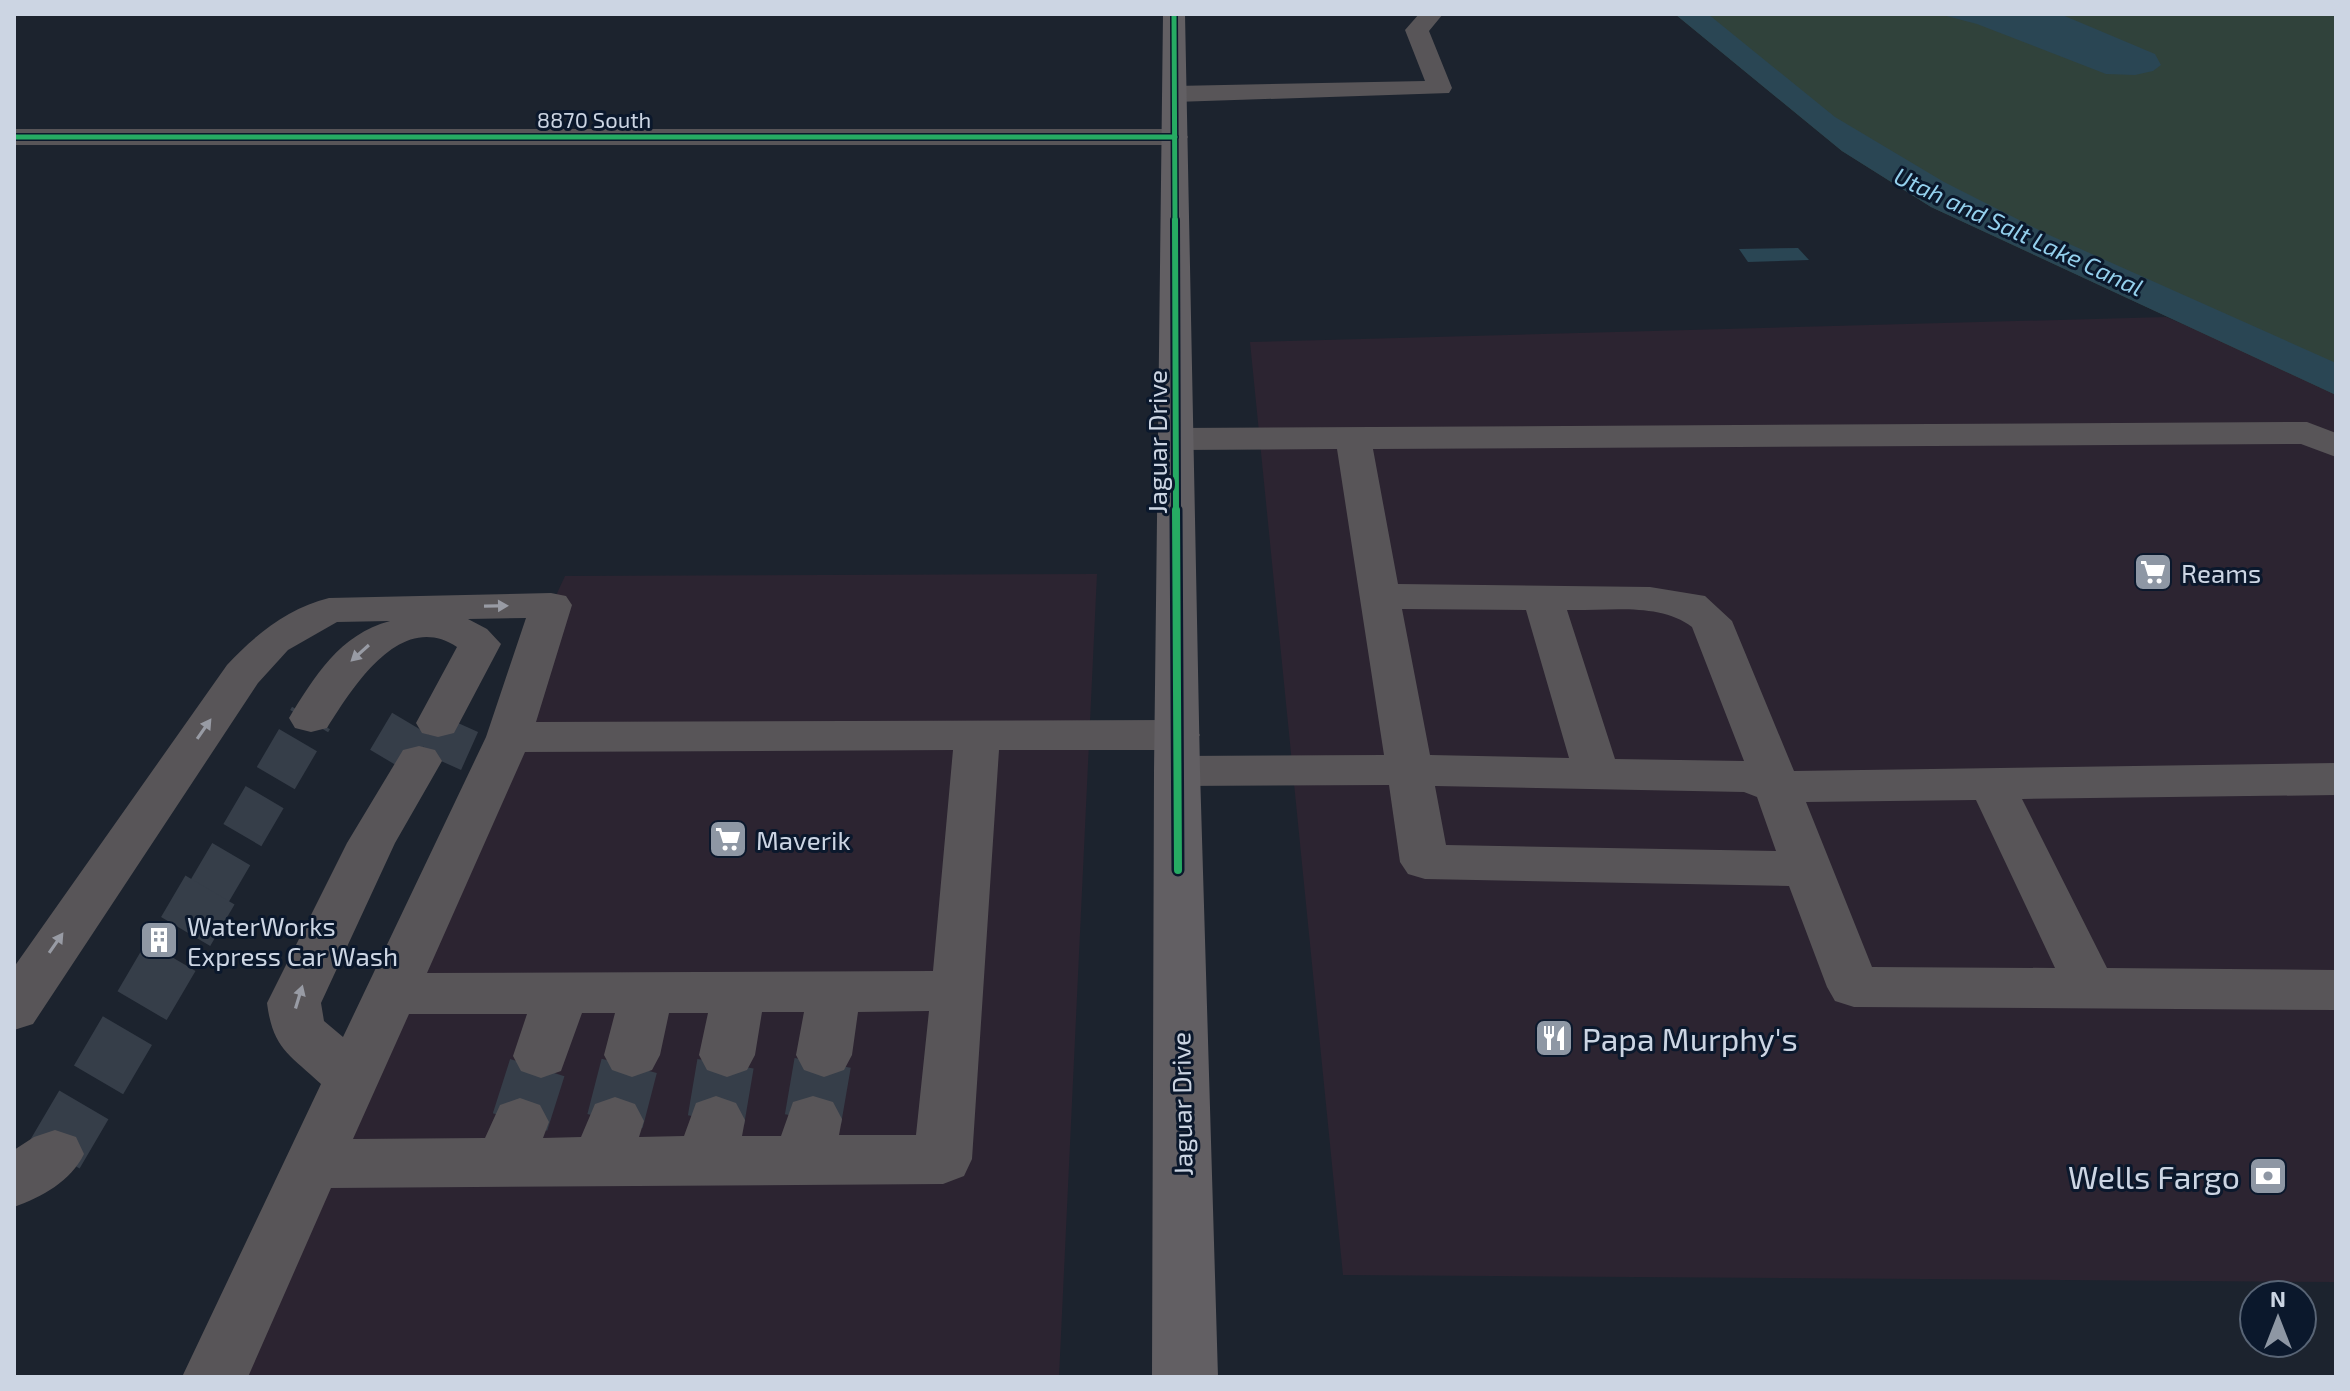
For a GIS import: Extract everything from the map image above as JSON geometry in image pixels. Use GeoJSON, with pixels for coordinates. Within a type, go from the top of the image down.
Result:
{"type":"FeatureCollection","features":[{"type":"Feature","properties":{"kind":"main road","name":"Jaguar Drive"},"geometry":{"type":"LineString","coordinates":[[1174,14],[1177,753],[1185,1377]]}},
{"type":"Feature","properties":{"kind":"street"},"geometry":{"type":"LineString","coordinates":[[1175,94],[1440,88],[1417,30],[1432,14]]}},
{"type":"Feature","properties":{"kind":"street","name":"8870 South"},"geometry":{"type":"LineString","coordinates":[[14,137],[1175,137]]}},
{"type":"Feature","properties":{"kind":"street"},"geometry":{"type":"LineString","coordinates":[[1176,439],[2307,433],[2336,446]]}},
{"type":"Feature","properties":{"kind":"street"},"geometry":{"type":"LineString","coordinates":[[1353,439],[1425,862],[1807,869]]}},
{"type":"Feature","properties":{"kind":"street"},"geometry":{"type":"LineString","coordinates":[[1380,596],[1650,599],[1690,605],[1711,621],[1854,987],[2336,990]]}},
{"type":"Feature","properties":{"kind":"street"},"geometry":{"type":"LineString","coordinates":[[1543,598],[1597,774]]}},
{"type":"Feature","properties":{"kind":"street"},"geometry":{"type":"LineString","coordinates":[[14,1009],[242,674],[273,641],[329,610],[551,605],[509,737],[215,1377]]}},
{"type":"Feature","properties":{"kind":"street"},"geometry":{"type":"LineString","coordinates":[[311,718],[335,678],[363,649],[389,632],[426,626],[460,628],[480,644],[371,843],[294,1003],[298,1030],[352,1078]]}},
{"type":"Feature","properties":{"kind":"street"},"geometry":{"type":"LineString","coordinates":[[312,1164],[512,1142],[810,1139],[943,1159],[977,735]]}},
{"type":"Feature","properties":{"kind":"street"},"geometry":{"type":"LineString","coordinates":[[509,737],[977,735],[1409,770],[1748,777],[1777,787],[2336,779]]}},
{"type":"Feature","properties":{"kind":"street"},"geometry":{"type":"LineString","coordinates":[[1991,783],[2091,989]]}},
{"type":"Feature","properties":{"kind":"street"},"geometry":{"type":"LineString","coordinates":[[390,994],[958,991]]}},
{"type":"Feature","properties":{"kind":"street"},"geometry":{"type":"LineString","coordinates":[[541,1056],[561,993]]}},
{"type":"Feature","properties":{"kind":"street"},"geometry":{"type":"LineString","coordinates":[[632,1055],[647,993]]}},
{"type":"Feature","properties":{"kind":"street"},"geometry":{"type":"LineString","coordinates":[[727,1055],[739,993]]}},
{"type":"Feature","properties":{"kind":"street"},"geometry":{"type":"LineString","coordinates":[[824,1055],[834,993]]}},
{"type":"Feature","properties":{"kind":"shaded area"},"geometry":{"type":"Polygon","coordinates":[[[2166,317],[2336,387],[2336,1282],[2318,1282],[2318,1279],[2238,1281],[1343,1275],[1250,342],[2166,317]]]}},
{"type":"Feature","properties":{"kind":"shaded area"},"geometry":{"type":"Polygon","coordinates":[[[1097,574],[1059,1377],[195,1377],[565,576],[1097,574]]]}},
{"type":"Feature","properties":{"kind":"green space"},"geometry":{"type":"Polygon","coordinates":[[[1675,14],[2336,14],[2336,395],[1931,207],[1842,151],[1675,14]]]}},
{"type":"Feature","properties":{"kind":"water","name":"Utah and Salt Lake Canal"},"geometry":{"type":"Polygon","coordinates":[[[1675,14],[1708,14],[1835,117],[1944,182],[2047,234],[2336,363],[2336,395],[1931,207],[1842,151],[1675,14]]]}},
{"type":"Feature","properties":{"kind":"water"},"geometry":{"type":"Polygon","coordinates":[[[1939,14],[2060,14],[2155,54],[2161,65],[2153,71],[2135,75],[2106,74],[1977,24],[1939,14]]]}},
{"type":"Feature","properties":{"kind":"water"},"geometry":{"type":"Polygon","coordinates":[[[1798,248],[1809,260],[1748,262],[1739,249],[1798,248]]]}},
{"type":"Feature","properties":{"kind":"tunnel"},"geometry":{"type":"LineString","coordinates":[[209,892],[311,718]]}},
{"type":"Feature","properties":{"kind":"tunnel"},"geometry":{"type":"LineString","coordinates":[[441,761],[458,723]]}},
{"type":"Feature","properties":{"kind":"tunnel"},"geometry":{"type":"LineString","coordinates":[[389,761],[411,724]]}},
{"type":"Feature","properties":{"kind":"tunnel"},"geometry":{"type":"LineString","coordinates":[[55,1154],[210,890]]}},
{"type":"Feature","properties":{"kind":"tunnel"},"geometry":{"type":"LineString","coordinates":[[615,1121],[632,1055]]}},
{"type":"Feature","properties":{"kind":"tunnel"},"geometry":{"type":"LineString","coordinates":[[716,1120],[727,1055]]}},
{"type":"Feature","properties":{"kind":"tunnel"},"geometry":{"type":"LineString","coordinates":[[813,1119],[824,1055]]}},
{"type":"Feature","properties":{"kind":"tunnel"},"geometry":{"type":"LineString","coordinates":[[520,1122],[541,1056]]}},
{"type":"Feature","properties":{"kind":"cycle path"},"geometry":{"type":"LineString","coordinates":[[1174,14],[1178,870]]}},
{"type":"Feature","properties":{"kind":"cycle path"},"geometry":{"type":"LineString","coordinates":[[14,137],[1175,137]]}},
{"type":"Feature","properties":{"kind":"place","name":"Reams"},"geometry":{"type":"Point","coordinates":[2153,572]}},
{"type":"Feature","properties":{"kind":"place","name":"Maverik"},"geometry":{"type":"Point","coordinates":[728,839]}},
{"type":"Feature","properties":{"kind":"place","name":"WaterWorks Express Car Wash"},"geometry":{"type":"Point","coordinates":[159,940]}},
{"type":"Feature","properties":{"kind":"place","name":"Papa Murphy's"},"geometry":{"type":"Point","coordinates":[1554,1038]}},
{"type":"Feature","properties":{"kind":"place","name":"Wells Fargo"},"geometry":{"type":"Point","coordinates":[2268,1176]}}]}
